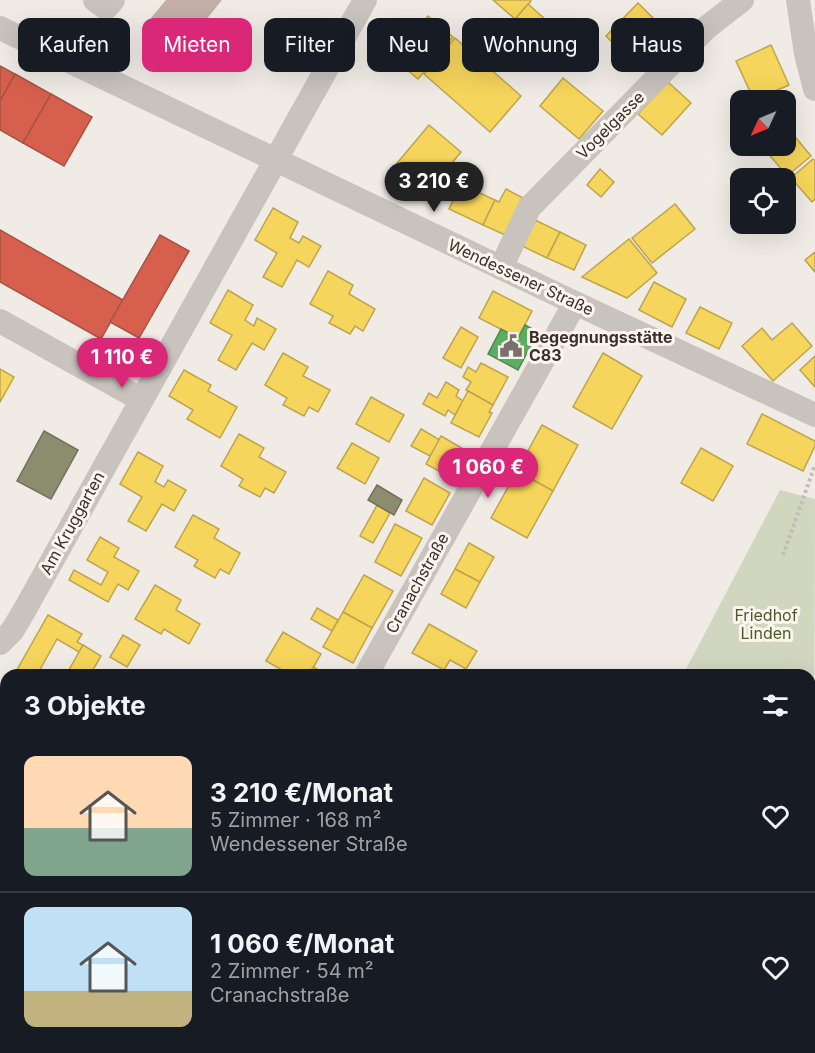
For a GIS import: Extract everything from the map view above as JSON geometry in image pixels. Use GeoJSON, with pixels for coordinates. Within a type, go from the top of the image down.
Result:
{"type":"FeatureCollection","features":[{"type":"Feature","properties":{"kind":"street"},"geometry":{"type":"LineString","coordinates":[[95,0],[106,8],[113,0]]}},
{"type":"Feature","properties":{"kind":"street","name":"Am Kruggarten"},"geometry":{"type":"LineString","coordinates":[[0,643],[12,631],[24,611],[140,399],[365,0]]}},
{"type":"Feature","properties":{"kind":"street","name":"Vogelgasse"},"geometry":{"type":"LineString","coordinates":[[501,268],[529,208],[706,28],[742,0]]}},
{"type":"Feature","properties":{"kind":"street"},"geometry":{"type":"LineString","coordinates":[[798,0],[806,54],[815,89]]}},
{"type":"Feature","properties":{"kind":"street","name":"Wendessener Straße"},"geometry":{"type":"LineString","coordinates":[[0,28],[574,303],[815,415]]}},
{"type":"Feature","properties":{"kind":"street","name":"Cranachstraße"},"geometry":{"type":"LineString","coordinates":[[369,669],[574,303]]}},
{"type":"Feature","properties":{"kind":"street"},"geometry":{"type":"LineString","coordinates":[[0,321],[140,399]]}},
{"type":"Feature","properties":{"kind":"path"},"geometry":{"type":"LineString","coordinates":[[783,555],[815,465]]}},
{"type":"Feature","properties":{"kind":"green space","name":"Friedhof Linden"},"geometry":{"type":"Polygon","coordinates":[[[780,490],[815,499],[814,669],[686,669],[780,490]]]}},
{"type":"Feature","properties":{"kind":"building: Wohnen"},"geometry":{"type":"Polygon","coordinates":[[[493,0],[530,0],[514,18],[493,0]]]}},
{"type":"Feature","properties":{"kind":"building: Wohnen"},"geometry":{"type":"Polygon","coordinates":[[[638,3],[653,18],[623,18],[638,3]]]}},
{"type":"Feature","properties":{"kind":"building: Wohnen"},"geometry":{"type":"Polygon","coordinates":[[[528,4],[544,18],[516,18],[528,4]]]}},
{"type":"Feature","properties":{"kind":"building: Wohnen"},"geometry":{"type":"Polygon","coordinates":[[[611,31],[611,41],[606,36],[611,31]]]}},
{"type":"Feature","properties":{"kind":"building: Wohnen"},"geometry":{"type":"Polygon","coordinates":[[[455,38],[462,44],[462,72],[494,72],[521,96],[490,132],[424,74],[426,72],[450,72],[450,44],[455,38]]]}},
{"type":"Feature","properties":{"kind":"building: Wohnen"},"geometry":{"type":"Polygon","coordinates":[[[771,45],[789,85],[777,90],[749,90],[736,61],[771,45]]]}},
{"type":"Feature","properties":{"kind":"building: Wohnen"},"geometry":{"type":"Polygon","coordinates":[[[410,72],[424,72],[418,79],[410,72]]]}},
{"type":"Feature","properties":{"kind":"building: Wohnen"},"geometry":{"type":"Polygon","coordinates":[[[563,78],[603,111],[579,139],[540,106],[563,78]]]}},
{"type":"Feature","properties":{"kind":"building: Wohnen"},"geometry":{"type":"Polygon","coordinates":[[[668,82],[691,103],[662,135],[638,114],[668,82]]]}},
{"type":"Feature","properties":{"kind":"building: Wohnen"},"geometry":{"type":"Polygon","coordinates":[[[429,125],[461,152],[446,170],[452,175],[432,199],[426,193],[424,195],[393,168],[429,125]]]}},
{"type":"Feature","properties":{"kind":"building: Wohnen"},"geometry":{"type":"Polygon","coordinates":[[[796,138],[811,156],[796,168],[780,168],[770,156],[796,156],[796,138]]]}},
{"type":"Feature","properties":{"kind":"building: Wohnen"},"geometry":{"type":"Polygon","coordinates":[[[813,159],[815,161],[815,199],[812,202],[796,184],[796,174],[813,159]]]}},
{"type":"Feature","properties":{"kind":"building: Wohnen"},"geometry":{"type":"Polygon","coordinates":[[[600,169],[614,182],[601,197],[587,185],[600,169]]]}},
{"type":"Feature","properties":{"kind":"building: Wohnen"},"geometry":{"type":"Polygon","coordinates":[[[461,184],[495,200],[483,225],[449,209],[461,184]]]}},
{"type":"Feature","properties":{"kind":"building: Wohnen"},"geometry":{"type":"Polygon","coordinates":[[[506,189],[523,198],[505,235],[483,225],[495,200],[499,202],[506,189]]]}},
{"type":"Feature","properties":{"kind":"building: Wohnen"},"geometry":{"type":"Polygon","coordinates":[[[675,204],[695,229],[652,263],[632,238],[675,204]]]}},
{"type":"Feature","properties":{"kind":"building: Wohnen"},"geometry":{"type":"Polygon","coordinates":[[[273,208],[298,222],[290,238],[299,243],[303,236],[321,246],[309,267],[297,260],[282,287],[263,277],[277,253],[255,240],[273,208]]]}},
{"type":"Feature","properties":{"kind":"building: Wohnen"},"geometry":{"type":"Polygon","coordinates":[[[533,219],[560,232],[547,258],[520,245],[533,219]]]}},
{"type":"Feature","properties":{"kind":"building: Wohnen"},"geometry":{"type":"Polygon","coordinates":[[[560,232],[586,245],[574,270],[547,258],[560,232]]]}},
{"type":"Feature","properties":{"kind":"building: Wohnen"},"geometry":{"type":"Polygon","coordinates":[[[629,239],[657,273],[627,298],[582,277],[629,239]]]}},
{"type":"Feature","properties":{"kind":"building: Wohnen"},"geometry":{"type":"Polygon","coordinates":[[[815,252],[815,272],[805,260],[815,252]]]}},
{"type":"Feature","properties":{"kind":"building: Wohnen"},"geometry":{"type":"Polygon","coordinates":[[[328,271],[353,285],[349,294],[375,309],[363,331],[355,326],[350,334],[329,323],[333,316],[310,304],[328,271]]]}},
{"type":"Feature","properties":{"kind":"building: Wohnen"},"geometry":{"type":"Polygon","coordinates":[[[654,282],[686,299],[672,327],[639,310],[654,282]]]}},
{"type":"Feature","properties":{"kind":"building: Wohnen"},"geometry":{"type":"Polygon","coordinates":[[[228,290],[253,305],[245,320],[254,326],[257,318],[276,329],[264,350],[252,343],[236,370],[218,360],[232,335],[210,323],[228,290]]]}},
{"type":"Feature","properties":{"kind":"building: Wohnen"},"geometry":{"type":"Polygon","coordinates":[[[493,291],[532,311],[518,338],[479,318],[493,291]]]}},
{"type":"Feature","properties":{"kind":"building: Wohnen"},"geometry":{"type":"Polygon","coordinates":[[[700,307],[732,323],[719,349],[686,333],[700,307]]]}},
{"type":"Feature","properties":{"kind":"building: Wohnen"},"geometry":{"type":"Polygon","coordinates":[[[792,323],[812,346],[773,381],[742,346],[762,328],[772,340],[792,323]]]}},
{"type":"Feature","properties":{"kind":"building: Wohnen"},"geometry":{"type":"Polygon","coordinates":[[[461,327],[478,337],[461,368],[443,358],[461,327]]]}},
{"type":"Feature","properties":{"kind":"building: Wohnen"},"geometry":{"type":"Polygon","coordinates":[[[283,353],[308,367],[303,376],[330,390],[318,412],[309,407],[304,416],[283,405],[287,398],[265,385],[283,353]]]}},
{"type":"Feature","properties":{"kind":"building: Wohnen"},"geometry":{"type":"Polygon","coordinates":[[[603,353],[642,376],[612,429],[573,407],[603,353]]]}},
{"type":"Feature","properties":{"kind":"building: Wohnen"},"geometry":{"type":"Polygon","coordinates":[[[815,356],[815,387],[800,370],[815,356]]]}},
{"type":"Feature","properties":{"kind":"building: Wohnen"},"geometry":{"type":"Polygon","coordinates":[[[481,363],[508,377],[493,405],[466,390],[471,382],[463,377],[468,367],[476,372],[481,363]]]}},
{"type":"Feature","properties":{"kind":"building: Wohnen"},"geometry":{"type":"Polygon","coordinates":[[[0,369],[14,377],[0,402],[0,369]]]}},
{"type":"Feature","properties":{"kind":"building: Wohnen"},"geometry":{"type":"Polygon","coordinates":[[[184,370],[211,385],[208,391],[237,407],[220,438],[187,419],[193,410],[169,396],[184,370]]]}},
{"type":"Feature","properties":{"kind":"building: Wohnen"},"geometry":{"type":"Polygon","coordinates":[[[446,382],[459,390],[456,396],[463,401],[455,415],[448,410],[445,416],[423,404],[429,393],[437,398],[446,382]]]}},
{"type":"Feature","properties":{"kind":"building: Wohnen"},"geometry":{"type":"Polygon","coordinates":[[[468,391],[493,405],[489,412],[492,413],[479,437],[451,423],[468,391]]]}},
{"type":"Feature","properties":{"kind":"building: Wohnen"},"geometry":{"type":"Polygon","coordinates":[[[371,397],[404,415],[389,442],[356,424],[371,397]]]}},
{"type":"Feature","properties":{"kind":"building: Wohnen"},"geometry":{"type":"Polygon","coordinates":[[[762,414],[815,441],[815,446],[803,471],[747,444],[762,414]]]}},
{"type":"Feature","properties":{"kind":"building: Wohnen"},"geometry":{"type":"Polygon","coordinates":[[[542,425],[578,445],[553,491],[517,471],[542,425]]]}},
{"type":"Feature","properties":{"kind":"building: Wohnen"},"geometry":{"type":"Polygon","coordinates":[[[421,429],[440,440],[430,456],[411,446],[421,429]]]}},
{"type":"Feature","properties":{"kind":"building: Wohnen"},"geometry":{"type":"Polygon","coordinates":[[[239,434],[264,448],[259,457],[286,472],[274,493],[265,488],[260,497],[239,486],[243,479],[221,466],[239,434]]]}},
{"type":"Feature","properties":{"kind":"building: Wohnen"},"geometry":{"type":"Polygon","coordinates":[[[441,436],[472,454],[457,481],[426,464],[441,436]]]}},
{"type":"Feature","properties":{"kind":"building: Wohnen"},"geometry":{"type":"Polygon","coordinates":[[[352,443],[379,458],[365,484],[337,468],[352,443]]]}},
{"type":"Feature","properties":{"kind":"building: Wohnen"},"geometry":{"type":"Polygon","coordinates":[[[701,448],[733,466],[713,501],[681,483],[701,448]]]}},
{"type":"Feature","properties":{"kind":"building: Wohnen"},"geometry":{"type":"Polygon","coordinates":[[[138,452],[163,466],[155,482],[164,487],[168,480],[186,490],[174,511],[162,504],[146,531],[128,521],[142,497],[120,484],[138,452]]]}},
{"type":"Feature","properties":{"kind":"building: Wohnen"},"geometry":{"type":"Polygon","coordinates":[[[517,471],[553,491],[527,538],[491,518],[517,471]]]}},
{"type":"Feature","properties":{"kind":"building: Wohnen"},"geometry":{"type":"Polygon","coordinates":[[[424,478],[450,493],[432,525],[406,511],[424,478]]]}},
{"type":"Feature","properties":{"kind":"building: Wohnen"},"geometry":{"type":"Polygon","coordinates":[[[377,505],[390,513],[373,543],[360,536],[377,505]]]}},
{"type":"Feature","properties":{"kind":"building: Wohnen"},"geometry":{"type":"Polygon","coordinates":[[[193,515],[219,529],[214,538],[240,553],[229,574],[220,569],[215,578],[194,566],[198,560],[175,547],[193,515]]]}},
{"type":"Feature","properties":{"kind":"building: Wohnen"},"geometry":{"type":"Polygon","coordinates":[[[395,524],[422,538],[401,576],[375,562],[395,524]]]}},
{"type":"Feature","properties":{"kind":"building: Wohnen"},"geometry":{"type":"Polygon","coordinates":[[[100,537],[119,548],[114,557],[139,571],[128,590],[118,584],[108,602],[69,580],[74,570],[101,585],[108,572],[87,560],[100,537]]]}},
{"type":"Feature","properties":{"kind":"building: Wohnen"},"geometry":{"type":"Polygon","coordinates":[[[469,543],[494,557],[480,582],[455,569],[469,543]]]}},
{"type":"Feature","properties":{"kind":"building: Wohnen"},"geometry":{"type":"Polygon","coordinates":[[[455,569],[480,582],[466,608],[441,594],[455,569]]]}},
{"type":"Feature","properties":{"kind":"building: Wohnen"},"geometry":{"type":"Polygon","coordinates":[[[364,575],[393,591],[372,628],[343,612],[364,575]]]}},
{"type":"Feature","properties":{"kind":"building: Wohnen"},"geometry":{"type":"Polygon","coordinates":[[[155,585],[181,600],[176,610],[200,624],[189,644],[164,629],[161,634],[135,619],[155,585]]]}},
{"type":"Feature","properties":{"kind":"building: Wohnen"},"geometry":{"type":"Polygon","coordinates":[[[317,608],[338,620],[332,631],[311,619],[317,608]]]}},
{"type":"Feature","properties":{"kind":"building: Wohnen"},"geometry":{"type":"Polygon","coordinates":[[[343,612],[372,628],[353,663],[323,647],[343,612]]]}},
{"type":"Feature","properties":{"kind":"building: Wohnen"},"geometry":{"type":"Polygon","coordinates":[[[48,615],[82,634],[77,642],[83,645],[79,652],[57,639],[40,669],[17,669],[48,615]]]}},
{"type":"Feature","properties":{"kind":"building: Wohnen"},"geometry":{"type":"Polygon","coordinates":[[[429,624],[477,651],[466,669],[450,660],[445,669],[442,669],[412,653],[429,624]]]}},
{"type":"Feature","properties":{"kind":"building: Wohnen"},"geometry":{"type":"Polygon","coordinates":[[[283,632],[321,654],[312,669],[280,669],[266,661],[283,632]]]}},
{"type":"Feature","properties":{"kind":"building: Wohnen"},"geometry":{"type":"Polygon","coordinates":[[[123,635],[140,645],[127,667],[110,657],[123,635]]]}},
{"type":"Feature","properties":{"kind":"building: Wohnen"},"geometry":{"type":"Polygon","coordinates":[[[83,645],[101,656],[93,669],[69,669],[83,645]]]}},
{"type":"Feature","properties":{"kind":"building: Handel"},"geometry":{"type":"Polygon","coordinates":[[[0,66],[15,74],[0,101],[0,66]]]}},
{"type":"Feature","properties":{"kind":"building: Handel"},"geometry":{"type":"Polygon","coordinates":[[[15,74],[51,94],[23,143],[0,130],[0,101],[15,74]]]}},
{"type":"Feature","properties":{"kind":"building: Handel"},"geometry":{"type":"Polygon","coordinates":[[[51,94],[92,117],[64,166],[23,143],[51,94]]]}},
{"type":"Feature","properties":{"kind":"building: Handel"},"geometry":{"type":"Polygon","coordinates":[[[0,230],[123,300],[101,339],[0,282],[0,230]]]}},
{"type":"Feature","properties":{"kind":"building: Handel"},"geometry":{"type":"Polygon","coordinates":[[[160,235],[189,251],[139,338],[110,322],[160,235]]]}},
{"type":"Feature","properties":{"kind":"building: Öffentlich","name":"Begegnungsstätte C83"},"geometry":{"type":"Polygon","coordinates":[[[525,325],[538,332],[518,370],[488,354],[501,329],[518,338],[525,325]]]}},
{"type":"Feature","properties":{"kind":"building: Industrie"},"geometry":{"type":"Polygon","coordinates":[[[44,431],[78,450],[51,499],[17,481],[44,431]]]}},
{"type":"Feature","properties":{"kind":"building: Industrie"},"geometry":{"type":"Polygon","coordinates":[[[377,485],[402,500],[394,515],[368,500],[377,485]]]}},
{"type":"Feature","properties":{"kind":"building: Sonstige"},"geometry":{"type":"Polygon","coordinates":[[[166,0],[222,0],[208,18],[151,18],[166,0]]]}},
{"type":"Feature","properties":{"kind":"place","name":"Begegnungsstätte C83"},"geometry":{"type":"Point","coordinates":[511,346]}}]}
